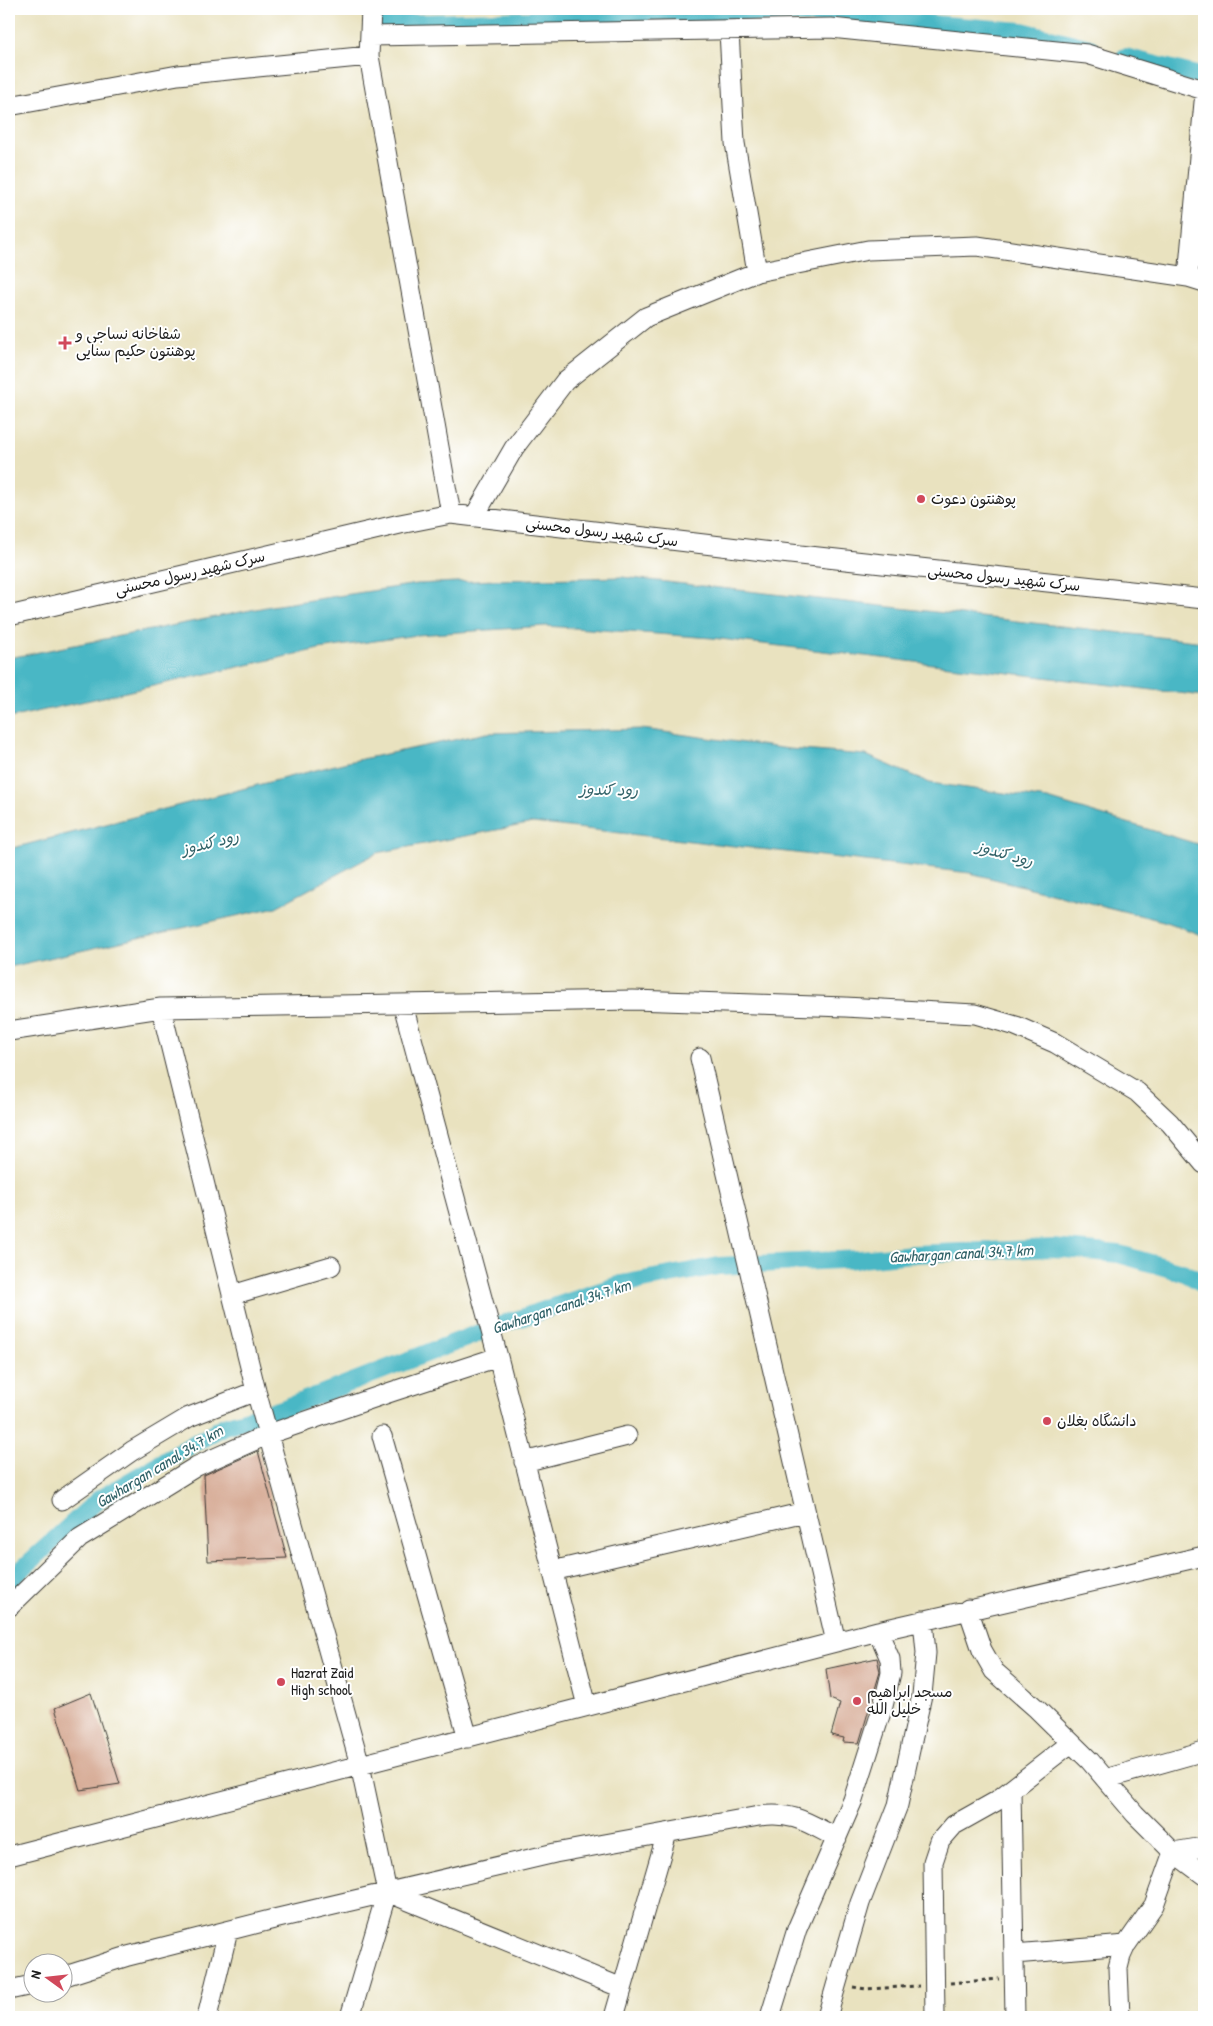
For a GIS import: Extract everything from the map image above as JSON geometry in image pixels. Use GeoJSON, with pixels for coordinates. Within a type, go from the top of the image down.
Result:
{"type":"FeatureCollection","features":[{"type":"Feature","properties":{"kind":"street"},"geometry":{"type":"LineString","coordinates":[[371,9],[369,56],[451,514]]}},
{"type":"Feature","properties":{"kind":"street"},"geometry":{"type":"LineString","coordinates":[[371,36],[831,28],[1087,54],[1204,90]]}},
{"type":"Feature","properties":{"kind":"street"},"geometry":{"type":"LineString","coordinates":[[729,31],[735,142],[757,272]]}},
{"type":"Feature","properties":{"kind":"street"},"geometry":{"type":"LineString","coordinates":[[9,106],[178,75],[369,56]]}},
{"type":"Feature","properties":{"kind":"street"},"geometry":{"type":"LineString","coordinates":[[474,517],[514,448],[564,381],[646,317],[757,272],[868,250],[977,246],[1196,280],[1204,102]]}},
{"type":"Feature","properties":{"kind":"street","name":"سرک شهید رسول محسنی"},"geometry":{"type":"LineString","coordinates":[[9,616],[400,524],[451,514],[763,552],[1204,599]]}},
{"type":"Feature","properties":{"kind":"street"},"geometry":{"type":"LineString","coordinates":[[9,1031],[161,1008],[633,1000],[844,1007],[975,1014],[1016,1026],[1055,1043],[1137,1092],[1170,1123],[1204,1164]]}},
{"type":"Feature","properties":{"kind":"street"},"geometry":{"type":"LineString","coordinates":[[403,1004],[498,1357],[587,1706]]}},
{"type":"Feature","properties":{"kind":"street"},"geometry":{"type":"LineString","coordinates":[[161,1008],[256,1391],[360,1765],[387,1892],[351,2017]]}},
{"type":"Feature","properties":{"kind":"street"},"geometry":{"type":"LineString","coordinates":[[700,1058],[836,1642]]}},
{"type":"Feature","properties":{"kind":"street"},"geometry":{"type":"LineString","coordinates":[[232,1295],[331,1266]]}},
{"type":"Feature","properties":{"kind":"street"},"geometry":{"type":"LineString","coordinates":[[9,1607],[80,1538],[197,1466],[269,1434],[498,1357]]}},
{"type":"Feature","properties":{"kind":"street"},"geometry":{"type":"LineString","coordinates":[[62,1500],[132,1451],[189,1417],[256,1391]]}},
{"type":"Feature","properties":{"kind":"street"},"geometry":{"type":"LineString","coordinates":[[382,1436],[468,1738]]}},
{"type":"Feature","properties":{"kind":"street"},"geometry":{"type":"LineString","coordinates":[[524,1462],[627,1436]]}},
{"type":"Feature","properties":{"kind":"street"},"geometry":{"type":"LineString","coordinates":[[552,1571],[805,1512]]}},
{"type":"Feature","properties":{"kind":"street"},"geometry":{"type":"LineString","coordinates":[[9,1856],[878,1631],[1204,1556]]}},
{"type":"Feature","properties":{"kind":"street"},"geometry":{"type":"LineString","coordinates":[[968,1609],[982,1650],[994,1671],[1037,1709],[1071,1743],[1135,1814],[1173,1852],[1204,1875]]}},
{"type":"Feature","properties":{"kind":"street"},"geometry":{"type":"LineString","coordinates":[[827,2017],[860,1903],[898,1805],[922,1695],[926,1653],[922,1620]]}},
{"type":"Feature","properties":{"kind":"street"},"geometry":{"type":"LineString","coordinates":[[770,2017],[797,1929],[853,1800],[883,1706],[891,1673],[890,1659],[878,1631]]}},
{"type":"Feature","properties":{"kind":"street"},"geometry":{"type":"LineString","coordinates":[[935,2017],[933,1862],[940,1841],[954,1825],[995,1802],[1071,1743]]}},
{"type":"Feature","properties":{"kind":"street"},"geometry":{"type":"LineString","coordinates":[[1105,1779],[1204,1751]]}},
{"type":"Feature","properties":{"kind":"street"},"geometry":{"type":"LineString","coordinates":[[1011,1790],[1015,2017]]}},
{"type":"Feature","properties":{"kind":"street"},"geometry":{"type":"LineString","coordinates":[[72,1974],[128,1956],[387,1892],[555,1853],[667,1832],[773,1814],[798,1818],[837,1838]]}},
{"type":"Feature","properties":{"kind":"street"},"geometry":{"type":"LineString","coordinates":[[614,2017],[667,1832]]}},
{"type":"Feature","properties":{"kind":"street"},"geometry":{"type":"LineString","coordinates":[[1173,1852],[1204,1847]]}},
{"type":"Feature","properties":{"kind":"street"},"geometry":{"type":"LineString","coordinates":[[1120,2017],[1118,1968],[1121,1956],[1126,1945],[1154,1905],[1173,1852]]}},
{"type":"Feature","properties":{"kind":"street"},"geometry":{"type":"LineString","coordinates":[[387,1892],[622,1988]]}},
{"type":"Feature","properties":{"kind":"street"},"geometry":{"type":"LineString","coordinates":[[207,2017],[228,1931]]}},
{"type":"Feature","properties":{"kind":"street"},"geometry":{"type":"LineString","coordinates":[[1014,1954],[1126,1945]]}},
{"type":"Feature","properties":{"kind":"street"},"geometry":{"type":"LineString","coordinates":[[9,1990],[22,1987]]}},
{"type":"Feature","properties":{"kind":"path"},"geometry":{"type":"LineString","coordinates":[[836,1985],[866,1989],[1014,1978]]}},
{"type":"Feature","properties":{"kind":"water"},"geometry":{"type":"Polygon","coordinates":[[[622,577],[1204,642],[1204,696],[712,638],[546,626],[417,635],[319,649],[9,718],[9,658],[271,606],[417,584],[622,577]]]}},
{"type":"Feature","properties":{"kind":"water","name":"رود کندوز"},"geometry":{"type":"Polygon","coordinates":[[[642,729],[789,749],[866,755],[930,783],[1048,799],[1204,846],[1204,936],[1163,921],[970,873],[533,823],[377,853],[276,907],[9,967],[9,849],[343,763],[487,733],[642,729]]]}},
{"type":"Feature","properties":{"kind":"building"},"geometry":{"type":"Polygon","coordinates":[[[258,1451],[287,1558],[208,1561],[204,1475],[258,1451]]]}},
{"type":"Feature","properties":{"kind":"building","name":"مسجد ابراهیم خلیل الله"},"geometry":{"type":"Polygon","coordinates":[[[877,1658],[880,1672],[859,1743],[843,1742],[844,1738],[831,1735],[840,1703],[830,1699],[826,1669],[877,1658]]]}},
{"type":"Feature","properties":{"kind":"building"},"geometry":{"type":"Polygon","coordinates":[[[91,1693],[120,1784],[80,1790],[55,1708],[91,1693]]]}},
{"type":"Feature","properties":{"kind":"waterway"},"geometry":{"type":"LineString","coordinates":[[369,9],[384,24],[791,13],[1022,31],[1090,48]]}},
{"type":"Feature","properties":{"kind":"waterway"},"geometry":{"type":"LineString","coordinates":[[1125,57],[1204,77]]}},
{"type":"Feature","properties":{"kind":"waterway","name":"Gawhargan canal 34.7 km"},"geometry":{"type":"LineString","coordinates":[[9,1581],[99,1499],[224,1426],[282,1409],[500,1325],[621,1284],[719,1266],[860,1259],[913,1254],[1053,1248],[1119,1254],[1185,1273],[1204,1284]]}},
{"type":"Feature","properties":{"kind":"place","name":"شفاخانه نساجی و پوهنتون حکیم سنایی"},"geometry":{"type":"Point","coordinates":[65,343]}},
{"type":"Feature","properties":{"kind":"place","name":"پوهنتون دعوت"},"geometry":{"type":"Point","coordinates":[921,499]}},
{"type":"Feature","properties":{"kind":"place","name":"دانشگاه بغلان"},"geometry":{"type":"Point","coordinates":[1047,1421]}},
{"type":"Feature","properties":{"kind":"place","name":"Hazrat Zaid High school"},"geometry":{"type":"Point","coordinates":[281,1682]}},
{"type":"Feature","properties":{"kind":"place","name":"مسجد ابراهیم خلیل الله"},"geometry":{"type":"Point","coordinates":[857,1701]}}]}
